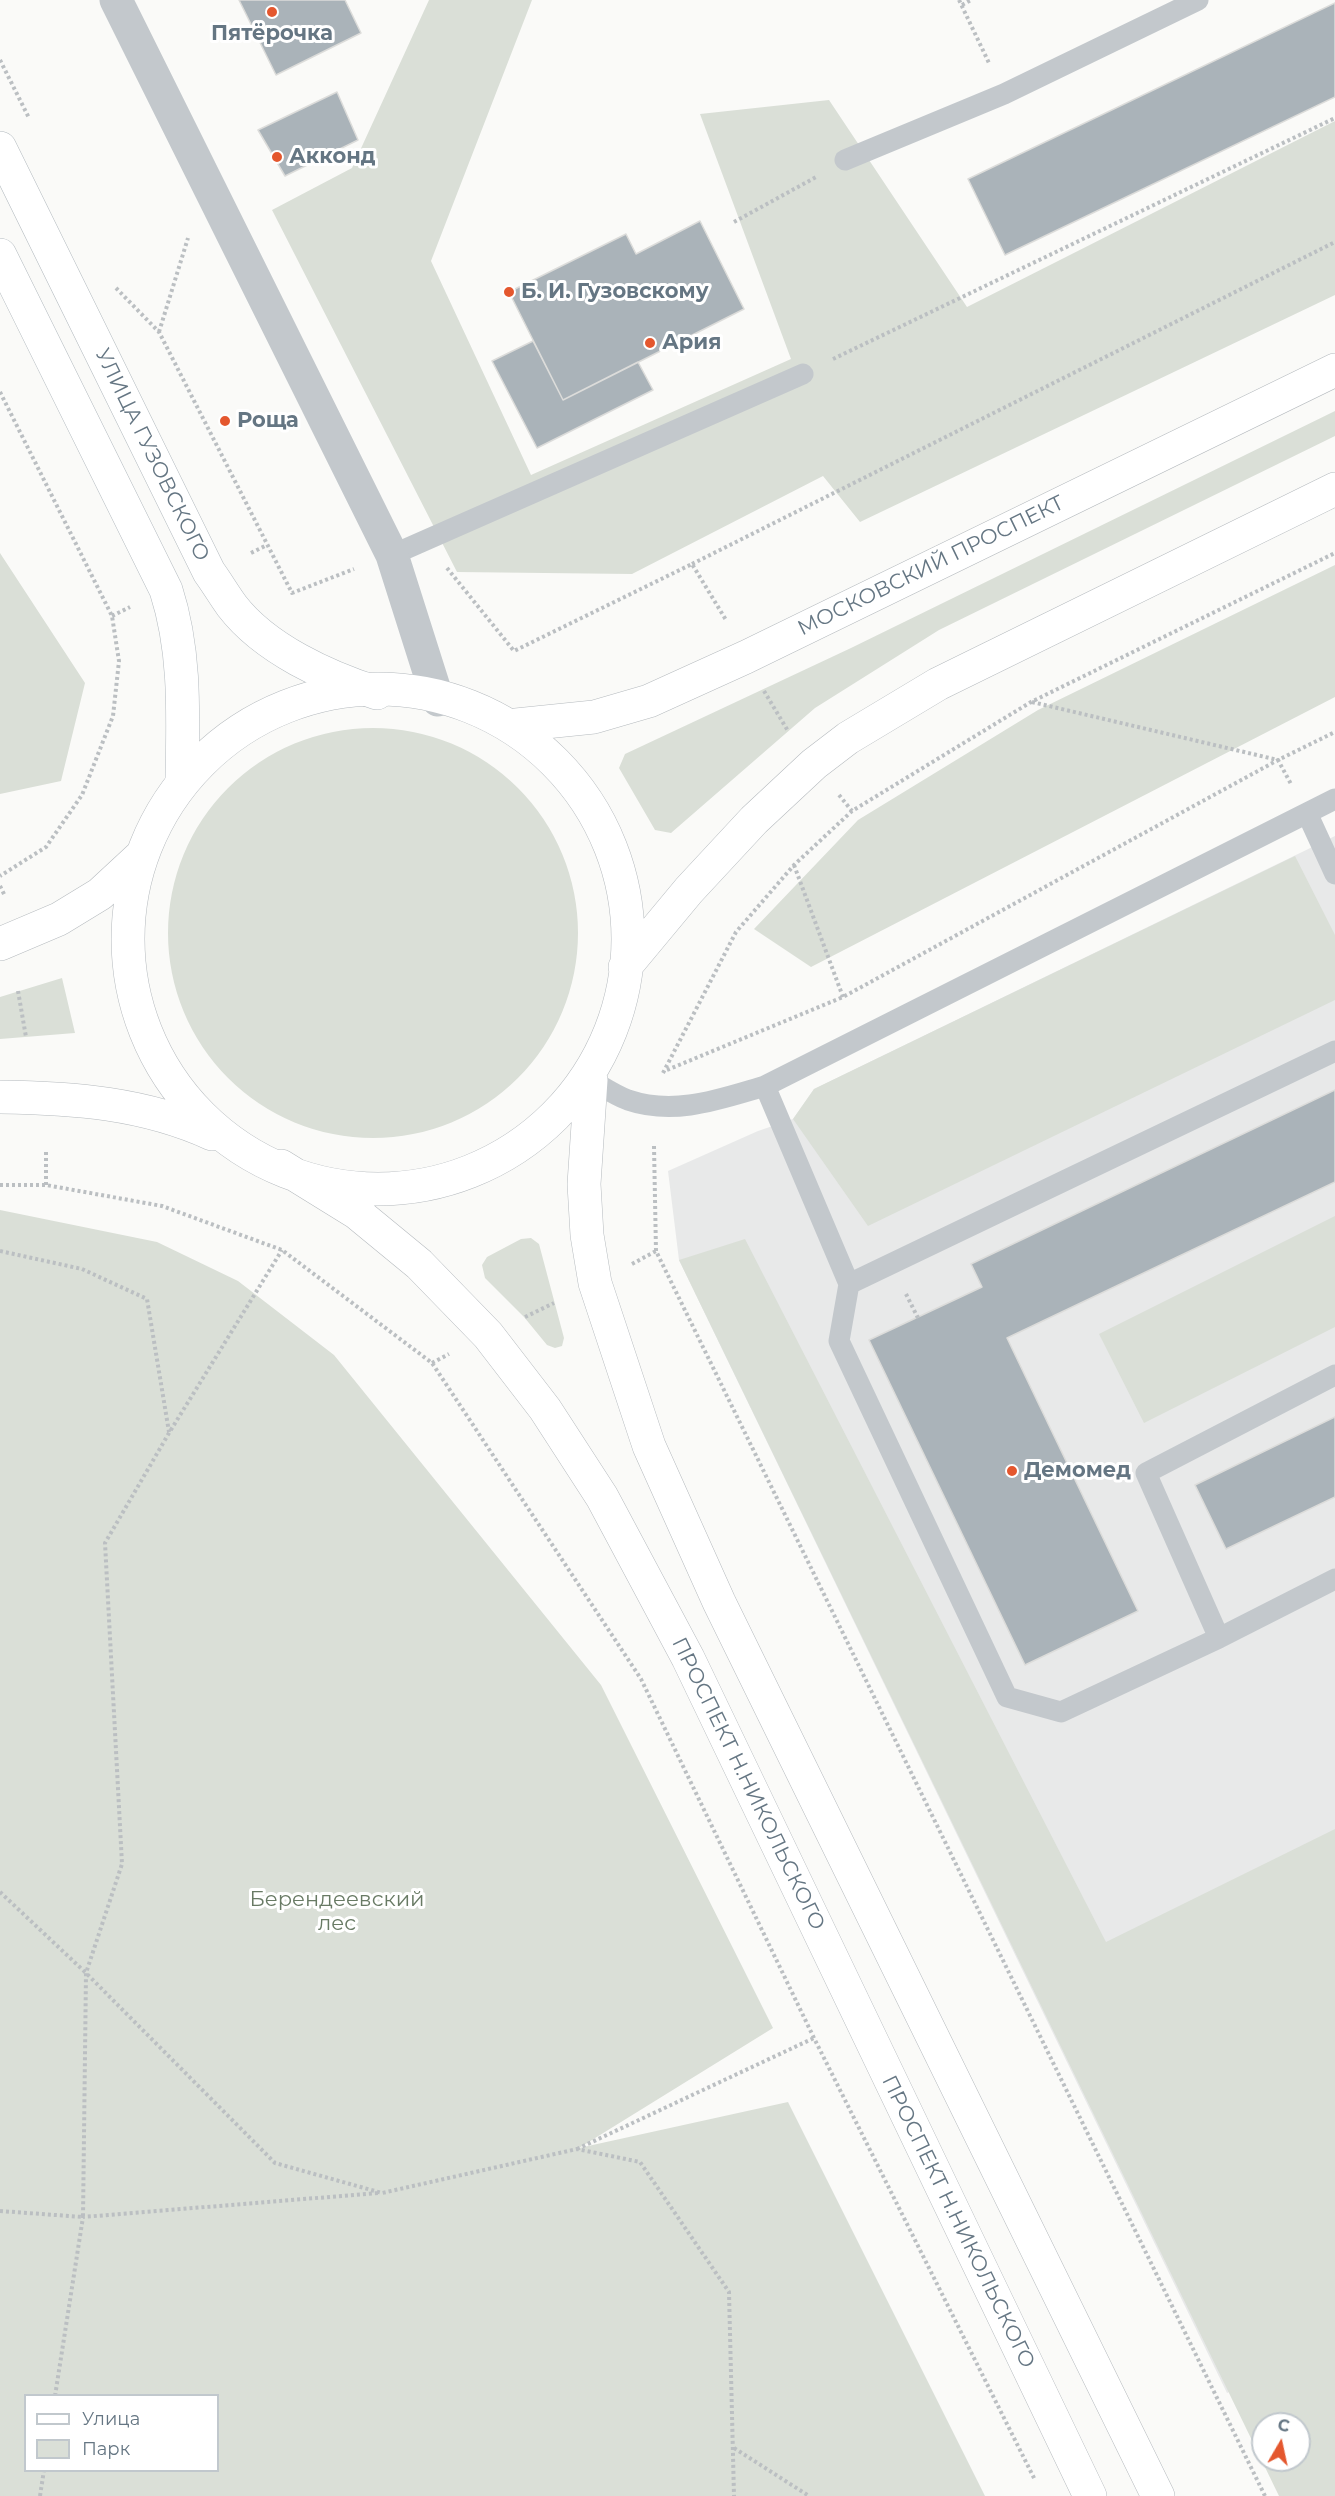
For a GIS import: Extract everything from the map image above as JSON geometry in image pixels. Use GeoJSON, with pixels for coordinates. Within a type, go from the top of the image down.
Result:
{"type":"FeatureCollection","features":[{"type":"Feature","properties":{"kind":"main road","name":"УЛИЦА ГУЗОВСКОГО"},"geometry":{"type":"LineString","coordinates":[[0,148],[209,572],[233,608],[274,645],[338,680],[377,693]]}},
{"type":"Feature","properties":{"kind":"main road"},"geometry":{"type":"LineString","coordinates":[[0,255],[166,590],[176,621],[181,657],[182,779]]}},
{"type":"Feature","properties":{"kind":"main road","name":"МОСКОВСКИЙ ПРОСПЕКТ"},"geometry":{"type":"LineString","coordinates":[[516,725],[594,717],[649,701],[756,652],[1335,370]]}},
{"type":"Feature","properties":{"kind":"main road"},"geometry":{"type":"LineString","coordinates":[[625,967],[689,890],[754,820],[814,764],[848,738],[938,684],[1335,489]]}},
{"type":"Feature","properties":{"kind":"main road"},"geometry":{"type":"LineString","coordinates":[[0,1097],[87,1100],[137,1108],[183,1121],[281,1166],[339,1179],[393,1183],[447,1178],[493,1164],[528,1147],[564,1115],[591,1080],[607,1043],[619,1002],[625,967],[628,924],[624,886],[613,845],[586,798],[556,759],[516,725],[475,709],[438,700],[377,693],[330,696],[283,706],[244,724],[210,749],[182,779],[158,818],[141,856],[130,909],[128,954],[133,997],[143,1038],[165,1078],[198,1114],[235,1144]]}},
{"type":"Feature","properties":{"kind":"main road"},"geometry":{"type":"LineString","coordinates":[[0,945],[58,919],[100,894],[141,856]]}},
{"type":"Feature","properties":{"kind":"main road"},"geometry":{"type":"LineString","coordinates":[[591,1080],[584,1184],[595,1283],[649,1446],[719,1602],[1158,2496]]}},
{"type":"Feature","properties":{"kind":"main road","name":"ПРОСПЕКТ Н.НИКОЛЬСКОГО"},"geometry":{"type":"LineString","coordinates":[[281,1166],[357,1212],[419,1264],[481,1327],[545,1409],[603,1497],[688,1658],[1090,2496]]}},
{"type":"Feature","properties":{"kind":"street"},"geometry":{"type":"LineString","coordinates":[[116,0],[392,555],[438,700]]}},
{"type":"Feature","properties":{"kind":"lane"},"geometry":{"type":"LineString","coordinates":[[845,160],[1004,94],[1198,0]]}},
{"type":"Feature","properties":{"kind":"lane"},"geometry":{"type":"LineString","coordinates":[[392,555],[803,374]]}},
{"type":"Feature","properties":{"kind":"lane"},"geometry":{"type":"LineString","coordinates":[[591,1080],[627,1100],[658,1107],[694,1106],[765,1086],[1335,799]]}},
{"type":"Feature","properties":{"kind":"lane"},"geometry":{"type":"LineString","coordinates":[[1307,813],[1335,874]]}},
{"type":"Feature","properties":{"kind":"lane"},"geometry":{"type":"LineString","coordinates":[[849,1284],[1335,1051]]}},
{"type":"Feature","properties":{"kind":"lane"},"geometry":{"type":"LineString","coordinates":[[765,1086],[849,1284],[839,1341],[1007,1697],[1061,1712],[1219,1638],[1335,1579]]}},
{"type":"Feature","properties":{"kind":"lane"},"geometry":{"type":"LineString","coordinates":[[1219,1638],[1146,1473],[1335,1376]]}},
{"type":"Feature","properties":{"kind":"path"},"geometry":{"type":"LineString","coordinates":[[959,0],[1004,94]]}},
{"type":"Feature","properties":{"kind":"path"},"geometry":{"type":"LineString","coordinates":[[962,5],[971,0]]}},
{"type":"Feature","properties":{"kind":"path"},"geometry":{"type":"LineString","coordinates":[[0,60],[32,123]]}},
{"type":"Feature","properties":{"kind":"path"},"geometry":{"type":"LineString","coordinates":[[803,374],[1335,118]]}},
{"type":"Feature","properties":{"kind":"path"},"geometry":{"type":"LineString","coordinates":[[735,222],[845,160]]}},
{"type":"Feature","properties":{"kind":"path"},"geometry":{"type":"LineString","coordinates":[[441,560],[514,651],[1335,242]]}},
{"type":"Feature","properties":{"kind":"path"},"geometry":{"type":"LineString","coordinates":[[110,282],[159,332],[292,593],[358,567]]}},
{"type":"Feature","properties":{"kind":"path"},"geometry":{"type":"LineString","coordinates":[[0,392],[112,616],[119,662],[113,716],[82,795],[46,847],[0,876]]}},
{"type":"Feature","properties":{"kind":"path"},"geometry":{"type":"LineString","coordinates":[[251,553],[267,545]]}},
{"type":"Feature","properties":{"kind":"path"},"geometry":{"type":"LineString","coordinates":[[660,1084],[663,1072],[736,932],[794,865],[852,811],[1031,702],[1335,553]]}},
{"type":"Feature","properties":{"kind":"path"},"geometry":{"type":"LineString","coordinates":[[692,564],[726,620]]}},
{"type":"Feature","properties":{"kind":"path"},"geometry":{"type":"LineString","coordinates":[[112,616],[138,603]]}},
{"type":"Feature","properties":{"kind":"path"},"geometry":{"type":"LineString","coordinates":[[762,688],[788,731]]}},
{"type":"Feature","properties":{"kind":"path"},"geometry":{"type":"LineString","coordinates":[[1031,702],[1278,760],[1307,813]]}},
{"type":"Feature","properties":{"kind":"path"},"geometry":{"type":"LineString","coordinates":[[663,1072],[843,997],[1278,760],[1335,732]]}},
{"type":"Feature","properties":{"kind":"path"},"geometry":{"type":"LineString","coordinates":[[833,787],[852,811]]}},
{"type":"Feature","properties":{"kind":"path"},"geometry":{"type":"LineString","coordinates":[[794,865],[843,997]]}},
{"type":"Feature","properties":{"kind":"path"},"geometry":{"type":"LineString","coordinates":[[0,886],[5,896]]}},
{"type":"Feature","properties":{"kind":"path"},"geometry":{"type":"LineString","coordinates":[[18,991],[26,1037]]}},
{"type":"Feature","properties":{"kind":"path"},"geometry":{"type":"LineString","coordinates":[[654,1146],[656,1251],[1265,2496]]}},
{"type":"Feature","properties":{"kind":"path"},"geometry":{"type":"LineString","coordinates":[[46,1152],[46,1185]]}},
{"type":"Feature","properties":{"kind":"path"},"geometry":{"type":"LineString","coordinates":[[0,1185],[46,1185],[162,1206],[282,1250],[432,1362],[641,1679],[814,2038],[1037,2485]]}},
{"type":"Feature","properties":{"kind":"path"},"geometry":{"type":"LineString","coordinates":[[55,2394],[83,2217],[86,1974],[122,1864],[105,1543],[169,1433],[282,1250]]}},
{"type":"Feature","properties":{"kind":"path"},"geometry":{"type":"LineString","coordinates":[[0,1251],[82,1269],[147,1299],[169,1433]]}},
{"type":"Feature","properties":{"kind":"path"},"geometry":{"type":"LineString","coordinates":[[631,1264],[656,1251]]}},
{"type":"Feature","properties":{"kind":"path"},"geometry":{"type":"LineString","coordinates":[[524,1317],[554,1303]]}},
{"type":"Feature","properties":{"kind":"path"},"geometry":{"type":"LineString","coordinates":[[432,1362],[449,1354]]}},
{"type":"Feature","properties":{"kind":"path"},"geometry":{"type":"LineString","coordinates":[[0,1892],[86,1974],[275,2163],[382,2193]]}},
{"type":"Feature","properties":{"kind":"path"},"geometry":{"type":"LineString","coordinates":[[0,2211],[83,2217],[382,2193],[577,2149],[814,2038]]}},
{"type":"Feature","properties":{"kind":"path"},"geometry":{"type":"LineString","coordinates":[[577,2149],[640,2162],[729,2292],[734,2496]]}},
{"type":"Feature","properties":{"kind":"path"},"geometry":{"type":"LineString","coordinates":[[734,2447],[809,2496]]}},
{"type":"Feature","properties":{"kind":"path"},"geometry":{"type":"LineString","coordinates":[[40,2496],[44,2472]]}},
{"type":"Feature","properties":{"kind":"shaded area"},"geometry":{"type":"Polygon","coordinates":[[[1335,836],[1335,2346],[1227,2393],[679,1260],[668,1171],[758,1131],[793,1119],[814,1089],[1335,836]]]}},
{"type":"Feature","properties":{"kind":"green space"},"geometry":{"type":"Polygon","coordinates":[[[429,0],[532,0],[431,261],[531,475],[791,359],[700,114],[829,100],[967,307],[1335,121],[1335,295],[860,522],[823,476],[632,574],[457,572],[272,210],[352,168],[429,0]]]}},
{"type":"Feature","properties":{"kind":"green space"},"geometry":{"type":"Polygon","coordinates":[[[1335,411],[1335,436],[939,630],[815,708],[671,833],[655,830],[619,768],[625,754],[851,648],[1335,411]]]}},
{"type":"Feature","properties":{"kind":"green space"},"geometry":{"type":"Polygon","coordinates":[[[0,553],[85,683],[61,781],[0,794],[0,553]]]}},
{"type":"Feature","properties":{"kind":"green space"},"geometry":{"type":"Polygon","coordinates":[[[1335,565],[1335,697],[811,967],[754,929],[858,820],[1038,710],[1335,565]]]}},
{"type":"Feature","properties":{"kind":"green space"},"geometry":{"type":"Polygon","coordinates":[[[373,728],[413,732],[452,743],[487,762],[518,788],[544,819],[563,854],[574,893],[578,933],[574,973],[563,1012],[544,1047],[518,1078],[487,1104],[452,1123],[413,1134],[373,1138],[333,1134],[294,1123],[259,1104],[228,1078],[202,1047],[183,1012],[172,973],[168,933],[172,893],[183,854],[202,819],[228,788],[259,762],[294,743],[333,732],[373,728]]]}},
{"type":"Feature","properties":{"kind":"green space"},"geometry":{"type":"Polygon","coordinates":[[[1295,856],[1335,935],[1335,1000],[868,1226],[793,1119],[814,1089],[1295,856]]]}},
{"type":"Feature","properties":{"kind":"green space"},"geometry":{"type":"Polygon","coordinates":[[[62,978],[75,1033],[0,1039],[0,997],[62,978]]]}},
{"type":"Feature","properties":{"kind":"green space","name":"Берендеевский лес"},"geometry":{"type":"Polygon","coordinates":[[[0,1210],[157,1242],[238,1281],[334,1355],[601,1685],[773,2028],[579,2148],[788,2102],[985,2496],[0,2496],[0,1210]]]}},
{"type":"Feature","properties":{"kind":"green space"},"geometry":{"type":"Polygon","coordinates":[[[1335,1216],[1335,1327],[1144,1423],[1099,1334],[1335,1216]]]}},
{"type":"Feature","properties":{"kind":"green space"},"geometry":{"type":"Polygon","coordinates":[[[531,1238],[539,1244],[564,1338],[562,1346],[555,1348],[547,1345],[524,1317],[485,1278],[482,1265],[487,1257],[521,1239],[531,1238]]]}},
{"type":"Feature","properties":{"kind":"green space"},"geometry":{"type":"Polygon","coordinates":[[[745,1239],[1106,1942],[1335,1829],[1335,2496],[1279,2496],[1267,2472],[1311,2472],[1311,2412],[1251,2412],[1251,2438],[679,1260],[745,1239]]]}},
{"type":"Feature","properties":{"kind":"building"},"geometry":{"type":"Polygon","coordinates":[[[239,0],[345,0],[361,33],[276,75],[239,0]]]}},
{"type":"Feature","properties":{"kind":"building"},"geometry":{"type":"Polygon","coordinates":[[[1335,3],[1335,97],[1005,255],[968,179],[1335,3]]]}},
{"type":"Feature","properties":{"kind":"building"},"geometry":{"type":"Polygon","coordinates":[[[337,92],[358,140],[285,176],[258,130],[337,92]]]}},
{"type":"Feature","properties":{"kind":"building"},"geometry":{"type":"Polygon","coordinates":[[[700,221],[744,309],[563,400],[509,292],[626,234],[636,254],[700,221]]]}},
{"type":"Feature","properties":{"kind":"building"},"geometry":{"type":"Polygon","coordinates":[[[533,341],[563,400],[638,362],[653,390],[537,448],[492,361],[533,341]]]}},
{"type":"Feature","properties":{"kind":"building"},"geometry":{"type":"Polygon","coordinates":[[[1335,1090],[1335,1182],[1007,1338],[1138,1611],[1025,1665],[869,1340],[982,1287],[971,1264],[1335,1090]]]}},
{"type":"Feature","properties":{"kind":"building"},"geometry":{"type":"Polygon","coordinates":[[[1335,1417],[1335,1497],[1226,1549],[1195,1485],[1335,1417]]]}},
{"type":"Feature","properties":{"kind":"place","name":"Пятёрочка"},"geometry":{"type":"Point","coordinates":[272,12]}},
{"type":"Feature","properties":{"kind":"place","name":"Акконд"},"geometry":{"type":"Point","coordinates":[277,157]}},
{"type":"Feature","properties":{"kind":"place","name":"Б. И. Гузовскому"},"geometry":{"type":"Point","coordinates":[509,292]}},
{"type":"Feature","properties":{"kind":"place","name":"Ария"},"geometry":{"type":"Point","coordinates":[650,343]}},
{"type":"Feature","properties":{"kind":"place","name":"Роща"},"geometry":{"type":"Point","coordinates":[225,421]}},
{"type":"Feature","properties":{"kind":"place","name":"Демомед"},"geometry":{"type":"Point","coordinates":[1012,1471]}}]}
